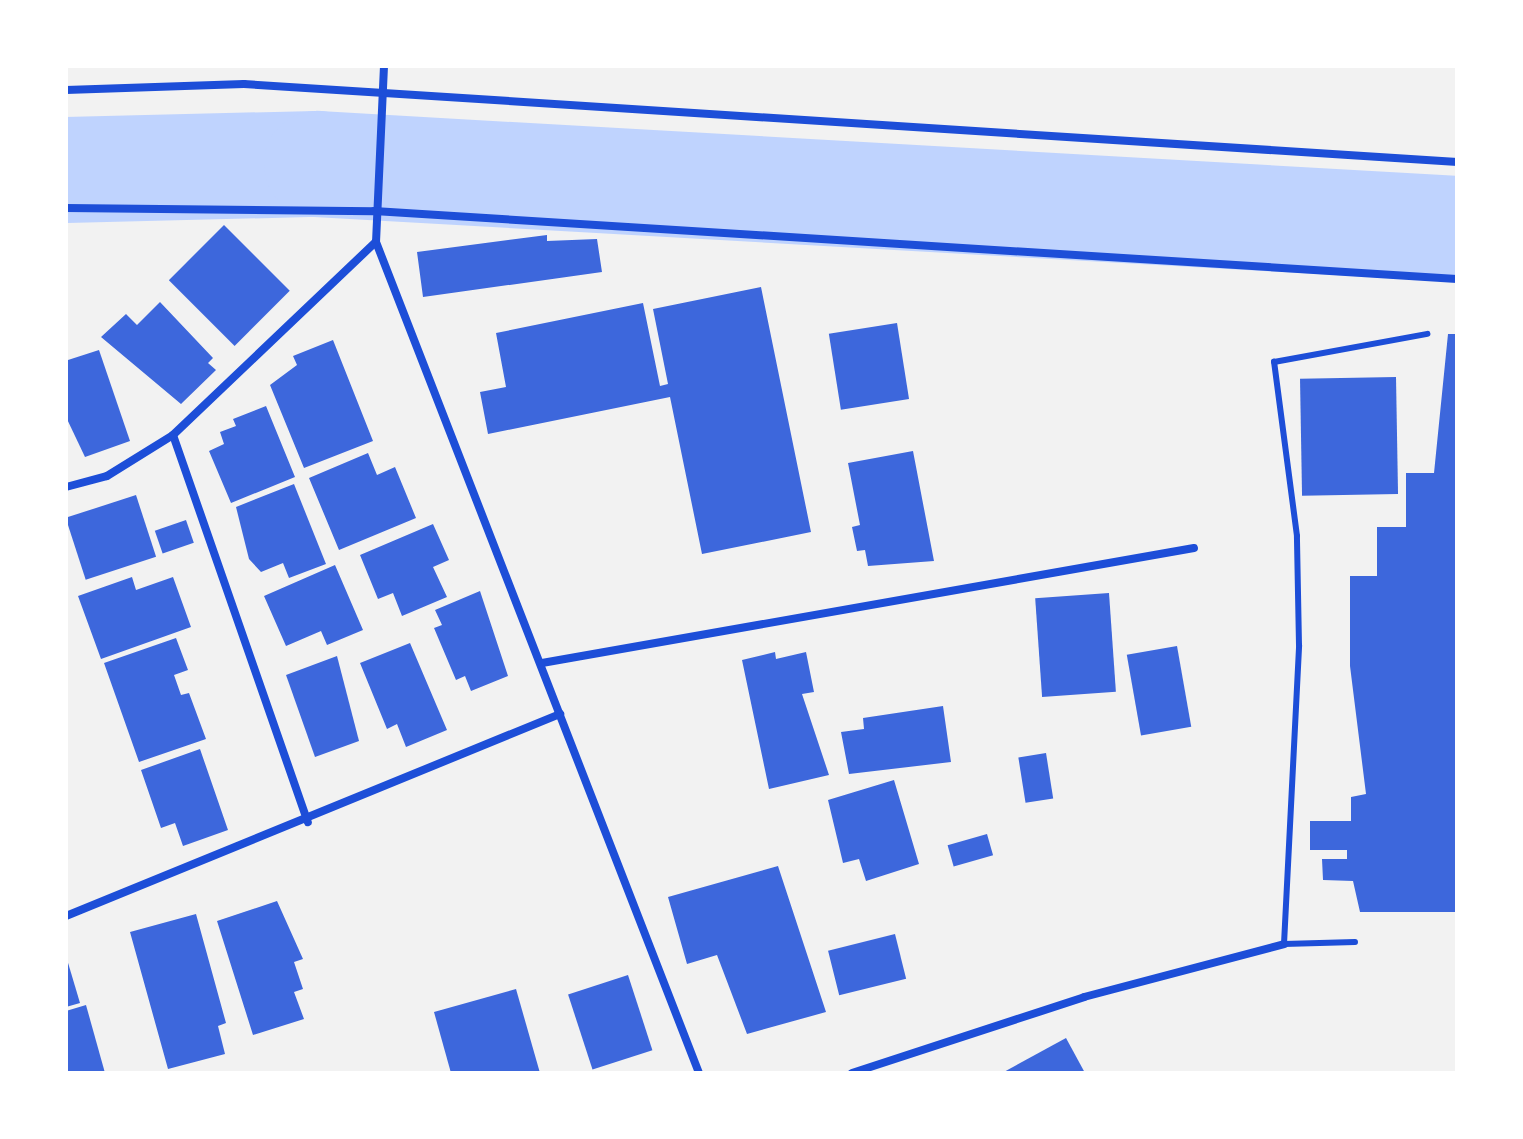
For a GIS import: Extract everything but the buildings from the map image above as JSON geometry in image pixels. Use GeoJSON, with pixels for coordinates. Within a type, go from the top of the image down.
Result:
{"type":"FeatureCollection","features":[{"type":"Feature","properties":{"kind":"street"},"geometry":{"type":"LineString","coordinates":[[384,66],[379,94],[374,211],[376,242],[699,1073]]}},
{"type":"Feature","properties":{"kind":"street"},"geometry":{"type":"LineString","coordinates":[[66,90],[244,84],[1457,162]]}},
{"type":"Feature","properties":{"kind":"street"},"geometry":{"type":"LineString","coordinates":[[66,208],[374,211],[1457,279]]}},
{"type":"Feature","properties":{"kind":"street"},"geometry":{"type":"LineString","coordinates":[[66,487],[107,476],[173,435],[376,242]]}},
{"type":"Feature","properties":{"kind":"street"},"geometry":{"type":"LineString","coordinates":[[173,435],[308,822]]}},
{"type":"Feature","properties":{"kind":"street"},"geometry":{"type":"LineString","coordinates":[[542,663],[1194,548]]}},
{"type":"Feature","properties":{"kind":"street"},"geometry":{"type":"LineString","coordinates":[[66,916],[308,822],[560,714]]}},
{"type":"Feature","properties":{"kind":"street"},"geometry":{"type":"LineString","coordinates":[[852,1073],[1084,997],[1284,944]]}},
{"type":"Feature","properties":{"kind":"lane"},"geometry":{"type":"LineString","coordinates":[[1355,942],[1284,944],[1299,629],[1297,536],[1274,362],[1427,334]]}},
{"type":"Feature","properties":{"kind":"waterway"},"geometry":{"type":"LineString","coordinates":[[66,170],[317,164],[1457,229]]}}]}
